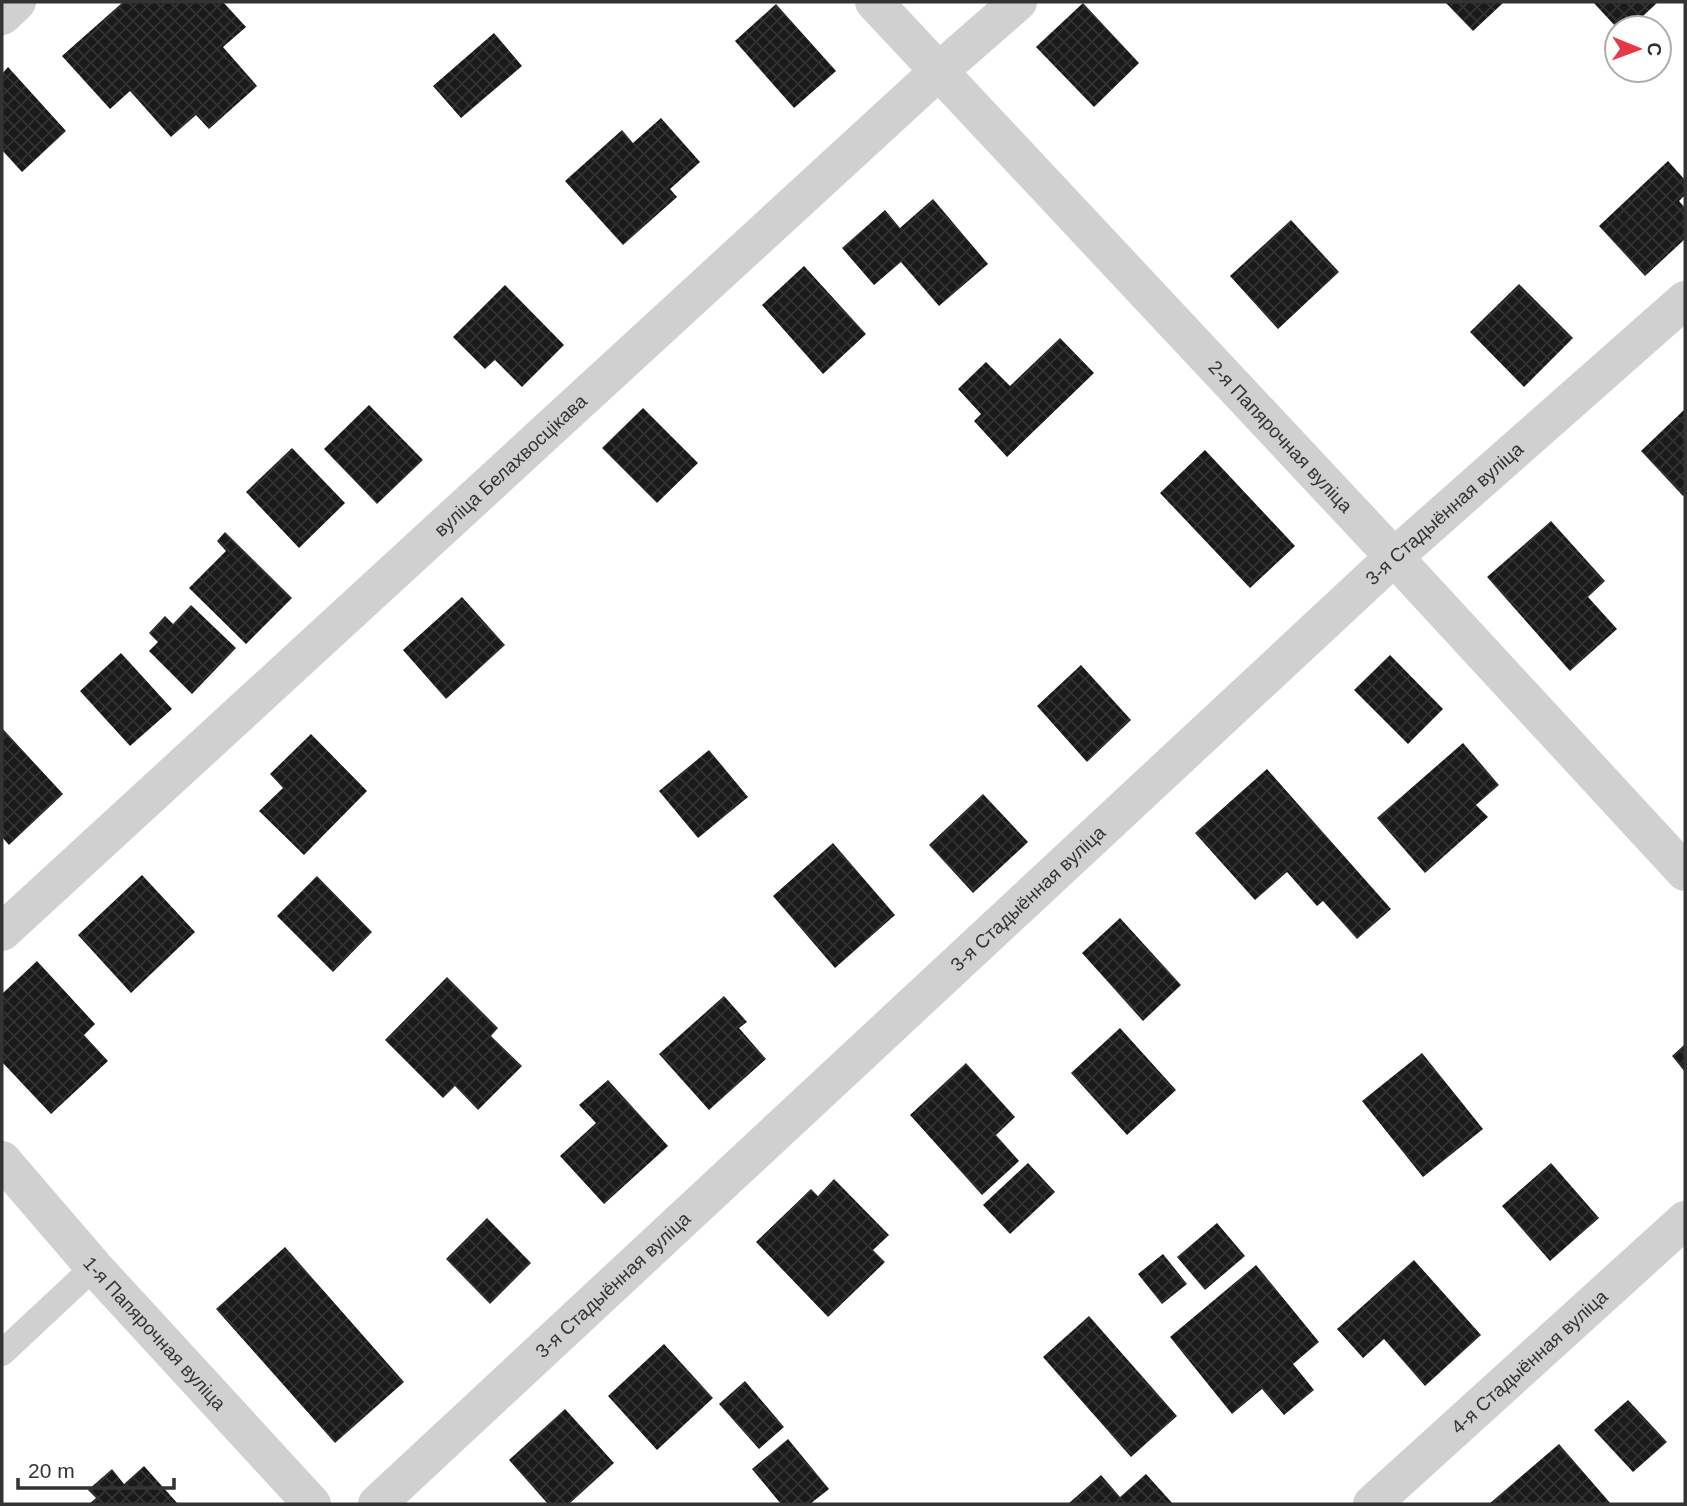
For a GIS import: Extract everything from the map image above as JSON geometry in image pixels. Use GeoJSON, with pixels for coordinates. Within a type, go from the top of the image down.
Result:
{"type":"FeatureCollection","features":[{"type":"Feature","properties":{"kind":"street"},"geometry":{"type":"LineString","coordinates":[[2,16],[17,2]]}},
{"type":"Feature","properties":{"kind":"street","name":"2-я Папярочная вуліца"},"geometry":{"type":"LineString","coordinates":[[874,2],[1685,872]]}},
{"type":"Feature","properties":{"kind":"street","name":"вуліца Белахвосцікава"},"geometry":{"type":"LineString","coordinates":[[2,932],[939,71],[1018,2]]}},
{"type":"Feature","properties":{"kind":"street","name":"3-я Стадыённая вуліца"},"geometry":{"type":"LineString","coordinates":[[377,1504],[1394,557],[1685,300]]}},
{"type":"Feature","properties":{"kind":"street","name":"1-я Папярочная вуліца"},"geometry":{"type":"LineString","coordinates":[[2,1160],[94,1267],[312,1504]]}},
{"type":"Feature","properties":{"kind":"street","name":"4-я Стадыённая вуліца"},"geometry":{"type":"LineString","coordinates":[[1372,1504],[1685,1220]]}},
{"type":"Feature","properties":{"kind":"lane"},"geometry":{"type":"LineString","coordinates":[[2,1353],[94,1267]]}},
{"type":"Feature","properties":{"kind":"building"},"geometry":{"type":"Polygon","coordinates":[[[123,2],[223,2],[246,27],[223,47],[257,86],[209,129],[196,115],[171,137],[130,91],[110,109],[62,56],[123,2]]]}},
{"type":"Feature","properties":{"kind":"building"},"geometry":{"type":"Polygon","coordinates":[[[1445,2],[1504,2],[1473,31],[1445,2]]]}},
{"type":"Feature","properties":{"kind":"building"},"geometry":{"type":"Polygon","coordinates":[[[1593,2],[1658,2],[1645,14],[1604,14],[1593,2]]]}},
{"type":"Feature","properties":{"kind":"building"},"geometry":{"type":"Polygon","coordinates":[[[1083,3],[1139,63],[1094,107],[1036,47],[1083,3]]]}},
{"type":"Feature","properties":{"kind":"building"},"geometry":{"type":"Polygon","coordinates":[[[776,4],[836,71],[794,108],[735,41],[776,4]]]}},
{"type":"Feature","properties":{"kind":"building"},"geometry":{"type":"Polygon","coordinates":[[[494,33],[522,66],[461,118],[433,86],[494,33]]]}},
{"type":"Feature","properties":{"kind":"building"},"geometry":{"type":"Polygon","coordinates":[[[8,67],[66,131],[22,172],[2,150],[2,74],[8,67]]]}},
{"type":"Feature","properties":{"kind":"building"},"geometry":{"type":"Polygon","coordinates":[[[661,118],[700,162],[670,189],[677,197],[623,245],[565,181],[622,130],[633,143],[661,118]]]}},
{"type":"Feature","properties":{"kind":"building"},"geometry":{"type":"Polygon","coordinates":[[[1668,161],[1685,180],[1685,195],[1679,201],[1685,208],[1685,239],[1645,276],[1599,226],[1668,161]]]}},
{"type":"Feature","properties":{"kind":"building"},"geometry":{"type":"Polygon","coordinates":[[[933,199],[988,264],[939,306],[901,262],[874,285],[842,248],[885,210],[900,228],[933,199]]]}},
{"type":"Feature","properties":{"kind":"building"},"geometry":{"type":"Polygon","coordinates":[[[1291,220],[1339,272],[1278,329],[1230,276],[1291,220]]]}},
{"type":"Feature","properties":{"kind":"building"},"geometry":{"type":"Polygon","coordinates":[[[804,266],[866,334],[823,374],[762,305],[804,266]]]}},
{"type":"Feature","properties":{"kind":"building"},"geometry":{"type":"Polygon","coordinates":[[[1519,284],[1573,338],[1524,387],[1470,332],[1519,284]]]}},
{"type":"Feature","properties":{"kind":"building"},"geometry":{"type":"Polygon","coordinates":[[[505,285],[564,345],[522,387],[495,360],[485,369],[453,337],[505,285]]]}},
{"type":"Feature","properties":{"kind":"building"},"geometry":{"type":"Polygon","coordinates":[[[1060,338],[1094,373],[1007,457],[974,421],[981,414],[958,389],[986,362],[1010,386],[1060,338]]]}},
{"type":"Feature","properties":{"kind":"building"},"geometry":{"type":"Polygon","coordinates":[[[369,405],[423,460],[377,504],[324,449],[369,405]]]}},
{"type":"Feature","properties":{"kind":"building"},"geometry":{"type":"Polygon","coordinates":[[[643,408],[698,463],[657,503],[602,448],[643,408]]]}},
{"type":"Feature","properties":{"kind":"building"},"geometry":{"type":"Polygon","coordinates":[[[1685,409],[1685,494],[1683,496],[1641,451],[1685,409]]]}},
{"type":"Feature","properties":{"kind":"building"},"geometry":{"type":"Polygon","coordinates":[[[292,448],[345,503],[299,548],[246,492],[292,448]]]}},
{"type":"Feature","properties":{"kind":"building"},"geometry":{"type":"Polygon","coordinates":[[[1205,450],[1295,546],[1250,588],[1160,493],[1205,450]]]}},
{"type":"Feature","properties":{"kind":"building"},"geometry":{"type":"Polygon","coordinates":[[[1551,521],[1605,581],[1588,597],[1617,629],[1570,671],[1487,577],[1551,521]]]}},
{"type":"Feature","properties":{"kind":"building"},"geometry":{"type":"Polygon","coordinates":[[[225,532],[292,598],[246,644],[189,588],[226,551],[217,541],[225,532]]]}},
{"type":"Feature","properties":{"kind":"building"},"geometry":{"type":"Polygon","coordinates":[[[462,597],[505,645],[446,699],[403,650],[462,597]]]}},
{"type":"Feature","properties":{"kind":"building"},"geometry":{"type":"Polygon","coordinates":[[[191,605],[236,648],[192,694],[149,651],[158,642],[149,633],[165,616],[173,624],[191,605]]]}},
{"type":"Feature","properties":{"kind":"building"},"geometry":{"type":"Polygon","coordinates":[[[121,653],[172,709],[130,746],[80,691],[121,653]]]}},
{"type":"Feature","properties":{"kind":"building"},"geometry":{"type":"Polygon","coordinates":[[[1390,655],[1443,709],[1408,744],[1354,690],[1390,655]]]}},
{"type":"Feature","properties":{"kind":"building"},"geometry":{"type":"Polygon","coordinates":[[[1081,665],[1131,720],[1087,762],[1037,706],[1081,665]]]}},
{"type":"Feature","properties":{"kind":"building"},"geometry":{"type":"Polygon","coordinates":[[[2,728],[63,794],[9,845],[2,837],[2,728]]]}},
{"type":"Feature","properties":{"kind":"building"},"geometry":{"type":"Polygon","coordinates":[[[311,734],[367,791],[304,855],[259,811],[283,788],[270,774],[311,734]]]}},
{"type":"Feature","properties":{"kind":"building"},"geometry":{"type":"Polygon","coordinates":[[[1463,743],[1499,785],[1476,805],[1488,817],[1425,873],[1377,818],[1463,743]]]}},
{"type":"Feature","properties":{"kind":"building"},"geometry":{"type":"Polygon","coordinates":[[[709,750],[748,797],[698,838],[659,791],[709,750]]]}},
{"type":"Feature","properties":{"kind":"building"},"geometry":{"type":"Polygon","coordinates":[[[1267,769],[1391,909],[1357,939],[1323,901],[1317,906],[1287,872],[1255,900],[1195,833],[1267,769]]]}},
{"type":"Feature","properties":{"kind":"building"},"geometry":{"type":"Polygon","coordinates":[[[983,794],[1028,842],[973,893],[929,845],[983,794]]]}},
{"type":"Feature","properties":{"kind":"building"},"geometry":{"type":"Polygon","coordinates":[[[833,843],[895,915],[835,968],[773,896],[833,843]]]}},
{"type":"Feature","properties":{"kind":"building"},"geometry":{"type":"Polygon","coordinates":[[[142,875],[195,932],[131,993],[78,935],[142,875]]]}},
{"type":"Feature","properties":{"kind":"building"},"geometry":{"type":"Polygon","coordinates":[[[317,876],[372,932],[333,972],[277,916],[317,876]]]}},
{"type":"Feature","properties":{"kind":"building"},"geometry":{"type":"Polygon","coordinates":[[[1120,918],[1181,985],[1143,1021],[1082,953],[1120,918]]]}},
{"type":"Feature","properties":{"kind":"building"},"geometry":{"type":"Polygon","coordinates":[[[37,961],[95,1024],[84,1035],[108,1061],[51,1114],[2,1062],[2,994],[37,961]]]}},
{"type":"Feature","properties":{"kind":"building"},"geometry":{"type":"Polygon","coordinates":[[[447,977],[498,1028],[491,1036],[522,1066],[478,1110],[455,1086],[443,1098],[385,1040],[447,977]]]}},
{"type":"Feature","properties":{"kind":"building"},"geometry":{"type":"Polygon","coordinates":[[[724,996],[747,1022],[739,1028],[766,1059],[709,1110],[659,1054],[724,996]]]}},
{"type":"Feature","properties":{"kind":"building"},"geometry":{"type":"Polygon","coordinates":[[[1120,1028],[1176,1090],[1127,1135],[1071,1073],[1120,1028]]]}},
{"type":"Feature","properties":{"kind":"building"},"geometry":{"type":"Polygon","coordinates":[[[1685,1044],[1685,1072],[1672,1056],[1685,1044]]]}},
{"type":"Feature","properties":{"kind":"building"},"geometry":{"type":"Polygon","coordinates":[[[1422,1053],[1483,1129],[1423,1177],[1362,1101],[1422,1053]]]}},
{"type":"Feature","properties":{"kind":"building"},"geometry":{"type":"Polygon","coordinates":[[[966,1063],[1015,1117],[996,1135],[1019,1161],[982,1195],[910,1115],[966,1063]]]}},
{"type":"Feature","properties":{"kind":"building"},"geometry":{"type":"Polygon","coordinates":[[[608,1080],[668,1146],[604,1204],[560,1156],[596,1123],[579,1105],[608,1080]]]}},
{"type":"Feature","properties":{"kind":"building"},"geometry":{"type":"Polygon","coordinates":[[[1028,1163],[1055,1192],[1010,1234],[983,1205],[1028,1163]]]}},
{"type":"Feature","properties":{"kind":"building"},"geometry":{"type":"Polygon","coordinates":[[[1551,1163],[1599,1218],[1550,1261],[1502,1206],[1551,1163]]]}},
{"type":"Feature","properties":{"kind":"building"},"geometry":{"type":"Polygon","coordinates":[[[834,1179],[889,1235],[873,1250],[885,1262],[828,1317],[756,1242],[811,1189],[818,1196],[834,1179]]]}},
{"type":"Feature","properties":{"kind":"building"},"geometry":{"type":"Polygon","coordinates":[[[487,1218],[531,1263],[490,1304],[446,1259],[487,1218]]]}},
{"type":"Feature","properties":{"kind":"building"},"geometry":{"type":"Polygon","coordinates":[[[1217,1223],[1245,1256],[1205,1290],[1177,1257],[1217,1223]]]}},
{"type":"Feature","properties":{"kind":"building"},"geometry":{"type":"Polygon","coordinates":[[[285,1247],[404,1382],[335,1443],[216,1309],[285,1247]]]}},
{"type":"Feature","properties":{"kind":"building"},"geometry":{"type":"Polygon","coordinates":[[[1163,1254],[1187,1284],[1162,1304],[1138,1274],[1163,1254]]]}},
{"type":"Feature","properties":{"kind":"building"},"geometry":{"type":"Polygon","coordinates":[[[1414,1260],[1481,1335],[1425,1386],[1384,1339],[1363,1358],[1337,1329],[1414,1260]]]}},
{"type":"Feature","properties":{"kind":"building"},"geometry":{"type":"Polygon","coordinates":[[[1256,1265],[1319,1342],[1293,1364],[1314,1390],[1284,1415],[1262,1389],[1232,1414],[1170,1337],[1256,1265]]]}},
{"type":"Feature","properties":{"kind":"building"},"geometry":{"type":"Polygon","coordinates":[[[1089,1316],[1177,1416],[1131,1457],[1043,1357],[1089,1316]]]}},
{"type":"Feature","properties":{"kind":"building"},"geometry":{"type":"Polygon","coordinates":[[[664,1344],[713,1398],[657,1450],[608,1396],[664,1344]]]}},
{"type":"Feature","properties":{"kind":"building"},"geometry":{"type":"Polygon","coordinates":[[[745,1381],[784,1427],[759,1449],[719,1404],[745,1381]]]}},
{"type":"Feature","properties":{"kind":"building"},"geometry":{"type":"Polygon","coordinates":[[[1628,1400],[1667,1442],[1633,1472],[1594,1430],[1628,1400]]]}},
{"type":"Feature","properties":{"kind":"building"},"geometry":{"type":"Polygon","coordinates":[[[565,1409],[614,1463],[569,1504],[548,1504],[509,1460],[565,1409]]]}},
{"type":"Feature","properties":{"kind":"building"},"geometry":{"type":"Polygon","coordinates":[[[788,1439],[829,1489],[810,1504],[781,1504],[752,1469],[788,1439]]]}},
{"type":"Feature","properties":{"kind":"building"},"geometry":{"type":"Polygon","coordinates":[[[1559,1444],[1611,1504],[1489,1504],[1559,1444]]]}},
{"type":"Feature","properties":{"kind":"building"},"geometry":{"type":"Polygon","coordinates":[[[144,1466],[178,1504],[89,1504],[96,1498],[88,1490],[112,1469],[124,1484],[144,1466]]]}},
{"type":"Feature","properties":{"kind":"building"},"geometry":{"type":"Polygon","coordinates":[[[1146,1474],[1173,1504],[1068,1504],[1101,1475],[1120,1497],[1146,1474]]]}}]}
